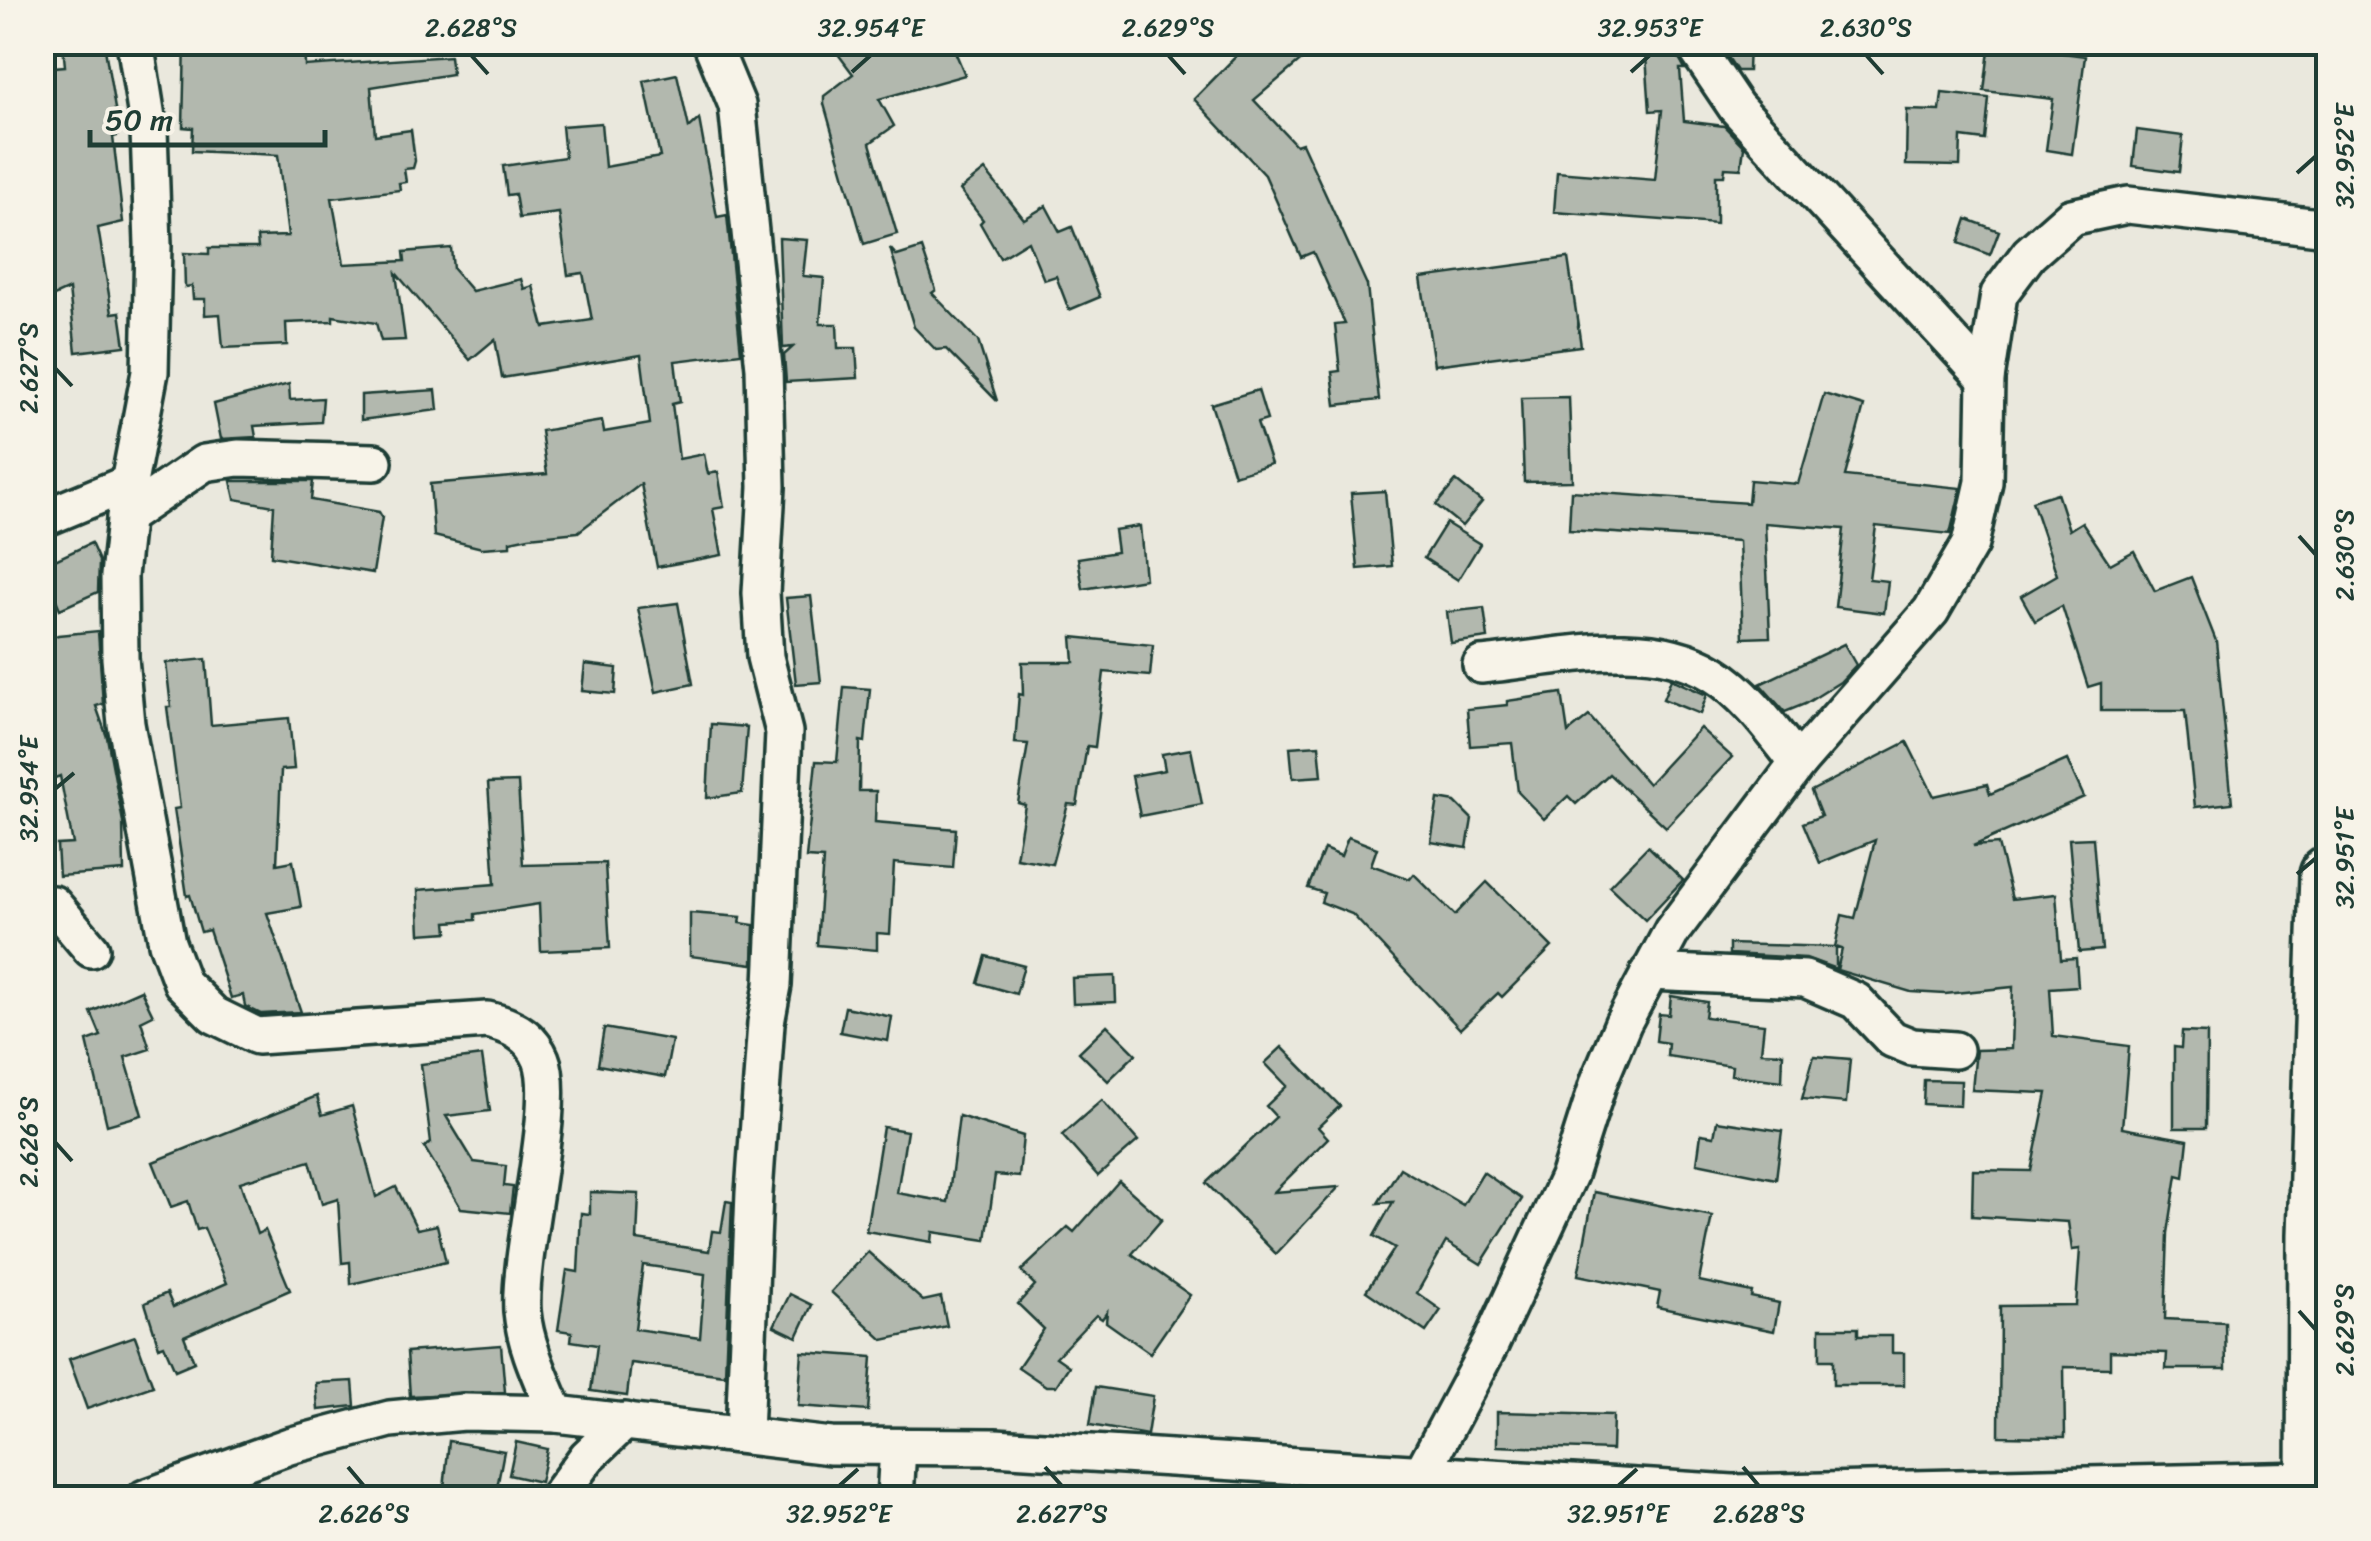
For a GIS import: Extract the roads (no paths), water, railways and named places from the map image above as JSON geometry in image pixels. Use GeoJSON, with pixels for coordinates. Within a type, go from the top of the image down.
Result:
{"type":"FeatureCollection","features":[{"type":"Feature","properties":{"kind":"highway"},"geometry":{"type":"LineString","coordinates":[[2315,1489],[2328,875]]}},
{"type":"Feature","properties":{"kind":"street"},"geometry":{"type":"LineString","coordinates":[[134,42],[149,130],[154,245],[150,372],[127,500],[119,576],[126,724],[167,943],[182,983],[214,1015],[258,1036],[488,1020],[506,1024],[533,1045],[543,1063],[544,1103],[522,1314],[534,1362],[556,1414]]}},
{"type":"Feature","properties":{"kind":"street"},"geometry":{"type":"LineString","coordinates":[[711,42],[737,105],[744,153],[764,368],[764,641],[784,732],[773,985],[766,1023],[754,1193],[744,1434]]}},
{"type":"Feature","properties":{"kind":"street"},"geometry":{"type":"LineString","coordinates":[[1692,42],[1736,106],[1986,380]]}},
{"type":"Feature","properties":{"kind":"street"},"geometry":{"type":"LineString","coordinates":[[1422,1485],[1569,1176],[1599,1080],[1672,931],[1798,763],[1932,610],[1964,557],[1984,482],[1986,380],[2000,294],[2029,254],[2071,217],[2128,205],[2328,228]]}},
{"type":"Feature","properties":{"kind":"street"},"geometry":{"type":"LineString","coordinates":[[42,519],[127,500],[204,463],[238,458],[374,462]]}},
{"type":"Feature","properties":{"kind":"street"},"geometry":{"type":"LineString","coordinates":[[1481,665],[1630,650],[1670,655],[1715,675],[1758,712],[1798,763]]}},
{"type":"Feature","properties":{"kind":"street"},"geometry":{"type":"LineString","coordinates":[[42,904],[53,904],[90,950]]}},
{"type":"Feature","properties":{"kind":"street"},"geometry":{"type":"LineString","coordinates":[[1649,972],[1805,978],[1856,1000],[1892,1040],[1912,1047],[1955,1050]]}},
{"type":"Feature","properties":{"kind":"street"},"geometry":{"type":"LineString","coordinates":[[145,1498],[289,1446],[390,1419],[464,1412],[556,1414],[831,1446],[995,1447],[1422,1485],[1734,1496],[2315,1489]]}},
{"type":"Feature","properties":{"kind":"street"},"geometry":{"type":"LineString","coordinates":[[557,1498],[579,1466],[625,1421]]}},
{"type":"Feature","properties":{"kind":"street"},"geometry":{"type":"LineString","coordinates":[[896,1498],[898,1448]]}}]}
